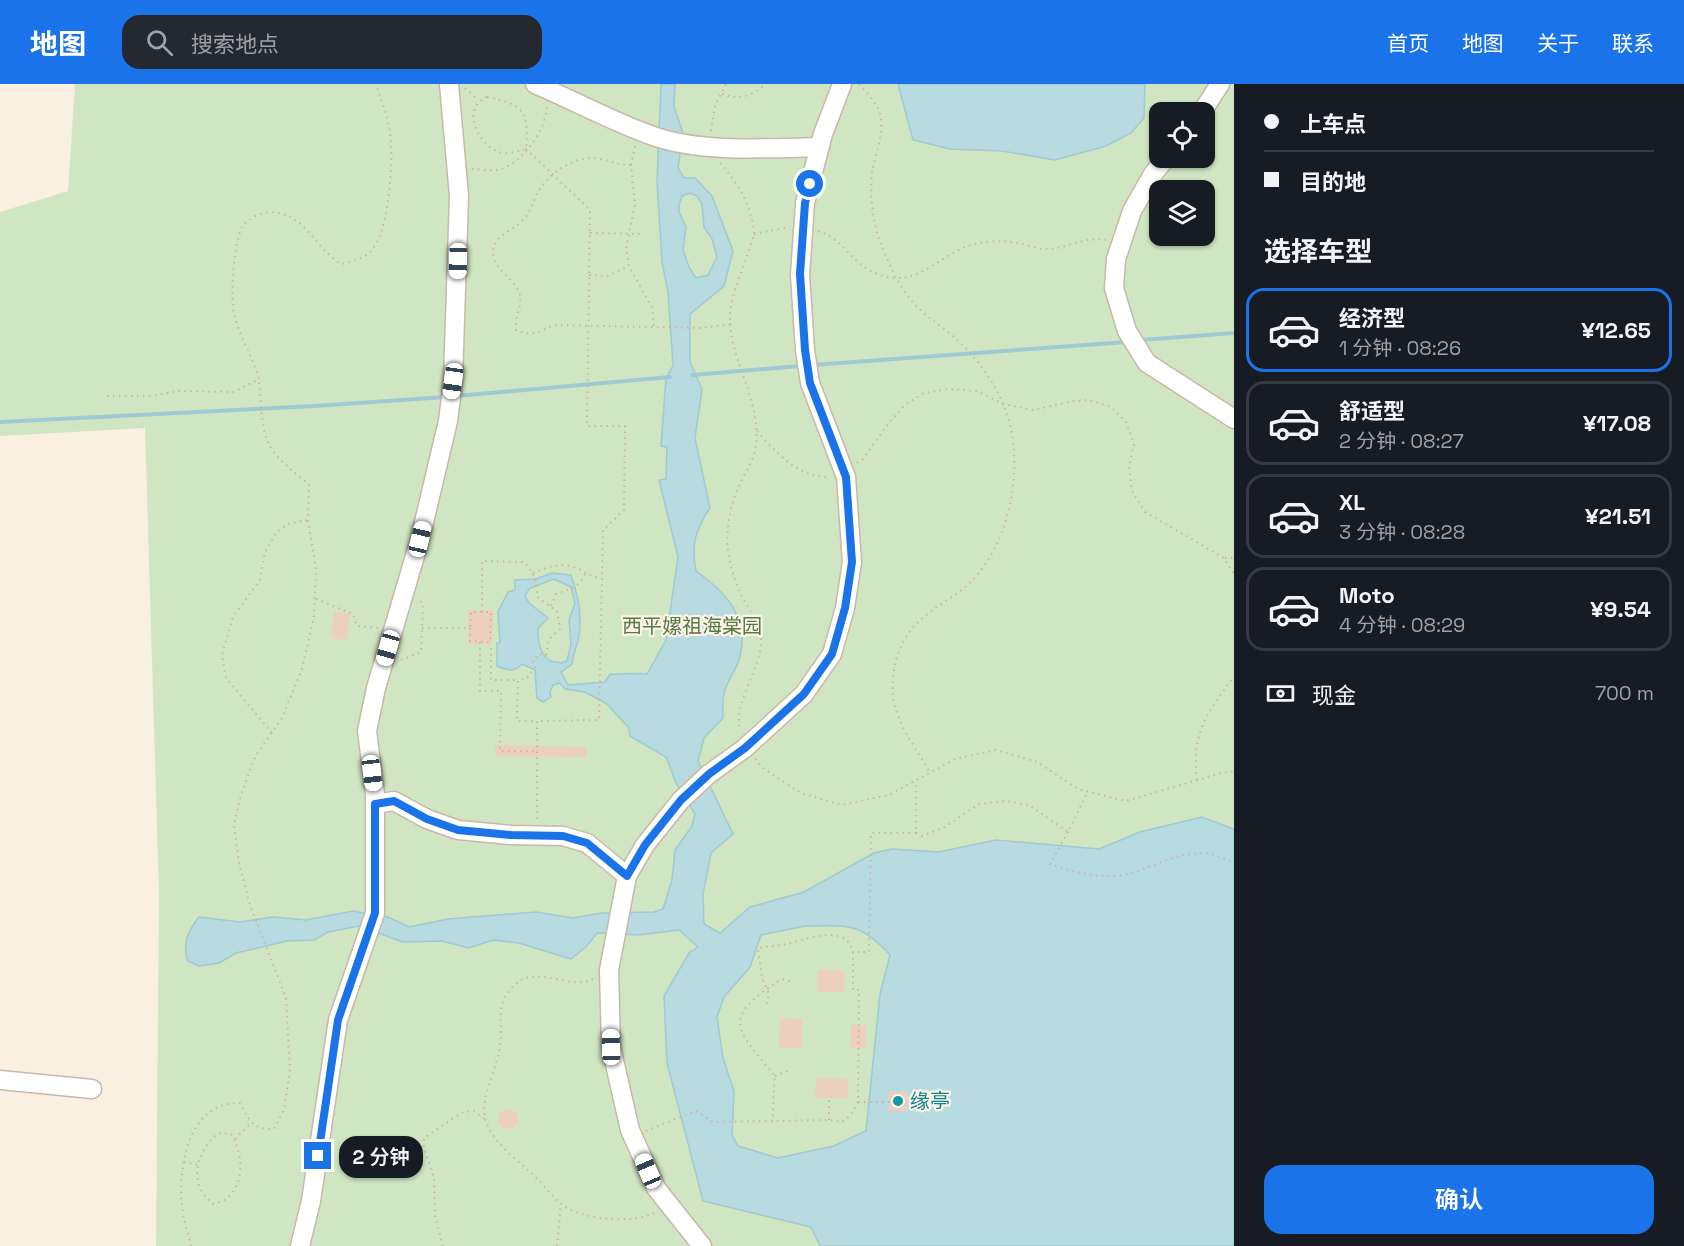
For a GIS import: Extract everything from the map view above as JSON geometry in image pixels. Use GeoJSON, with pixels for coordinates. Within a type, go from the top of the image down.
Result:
{"type":"FeatureCollection","features":[{"type":"Feature","properties":{"kind":"street"},"geometry":{"type":"LineString","coordinates":[[300,1246],[311,1201],[338,1020],[375,913],[375,804],[367,731],[382,668],[420,539],[448,421],[453,381],[458,280],[459,196],[449,84]]}},
{"type":"Feature","properties":{"kind":"street"},"geometry":{"type":"LineString","coordinates":[[702,1246],[656,1188],[633,1136],[611,1047],[609,970],[627,876],[645,845],[681,800],[709,774],[745,748],[804,694],[832,654],[845,608],[852,562],[844,472],[810,383],[805,350],[800,274],[805,203],[820,147],[842,84]]}},
{"type":"Feature","properties":{"kind":"street"},"geometry":{"type":"LineString","coordinates":[[1208,102],[1220,84]]}},
{"type":"Feature","properties":{"kind":"street"},"geometry":{"type":"LineString","coordinates":[[542,87],[649,133],[689,144],[750,148],[820,147]]}},
{"type":"Feature","properties":{"kind":"street"},"geometry":{"type":"LineString","coordinates":[[1158,168],[1132,211],[1116,259],[1114,288],[1127,331],[1147,363],[1234,419]]}},
{"type":"Feature","properties":{"kind":"street"},"geometry":{"type":"LineString","coordinates":[[375,804],[394,801],[427,819],[458,830],[563,836],[587,843],[627,876]]}},
{"type":"Feature","properties":{"kind":"street"},"geometry":{"type":"LineString","coordinates":[[0,1080],[92,1089]]}},
{"type":"Feature","properties":{"kind":"path"},"geometry":{"type":"LineString","coordinates":[[191,1246],[182,1206],[182,1171],[191,1136],[208,1113],[224,1103],[240,1103],[251,1124],[261,1130],[274,1129],[284,1110],[290,1070],[286,998],[253,915],[239,863],[234,825],[241,795],[255,757],[282,718],[302,669],[314,617],[315,599],[316,569],[308,520],[309,484],[281,463],[268,446],[262,426],[259,379],[234,315],[232,295],[236,251],[242,228],[252,218],[266,212],[280,213],[301,223],[329,258],[342,264],[358,261],[373,249],[383,230],[390,177],[390,134],[376,84]]}},
{"type":"Feature","properties":{"kind":"path"},"geometry":{"type":"LineString","coordinates":[[460,84],[478,100]]}},
{"type":"Feature","properties":{"kind":"path"},"geometry":{"type":"LineString","coordinates":[[726,84],[715,106],[709,146],[749,206],[754,234],[733,294],[731,324],[749,387],[756,431],[754,453],[736,490],[728,528],[728,555],[739,590],[757,623],[761,642],[756,668],[743,700],[738,723],[745,748],[763,768],[801,793],[842,805],[889,795],[955,759],[996,750],[1038,762],[1078,789],[1126,801],[1234,771]]}},
{"type":"Feature","properties":{"kind":"path"},"geometry":{"type":"LineString","coordinates":[[722,94],[735,98],[750,95],[765,84]]}},
{"type":"Feature","properties":{"kind":"path"},"geometry":{"type":"LineString","coordinates":[[859,84],[873,99],[881,116],[881,137],[873,170],[872,207],[878,237],[897,278],[910,299],[957,340],[987,371],[1003,404],[1013,439],[1016,473],[1006,523],[987,561],[970,582],[951,599],[924,616],[905,636],[898,652],[892,677],[893,698],[900,721],[930,773]]}},
{"type":"Feature","properties":{"kind":"path"},"geometry":{"type":"LineString","coordinates":[[457,169],[501,169],[526,149],[538,137],[546,118],[542,87]]}},
{"type":"Feature","properties":{"kind":"path"},"geometry":{"type":"LineString","coordinates":[[518,680],[518,721],[598,720],[603,530],[624,510],[625,426],[587,426],[590,210],[526,149],[528,125],[522,111],[509,101],[487,97],[478,100],[475,107],[475,128],[483,143],[502,153],[526,149]]}},
{"type":"Feature","properties":{"kind":"path"},"geometry":{"type":"LineString","coordinates":[[649,133],[631,165],[635,205],[627,248],[629,266],[652,308],[654,327]]}},
{"type":"Feature","properties":{"kind":"path"},"geometry":{"type":"LineString","coordinates":[[631,165],[615,165],[599,159],[587,159],[568,164],[552,175],[539,191],[522,222],[498,238],[493,253],[497,265],[520,292],[520,307],[515,322],[516,330],[525,334],[535,334],[553,325],[695,328],[731,324]]}},
{"type":"Feature","properties":{"kind":"path"},"geometry":{"type":"LineString","coordinates":[[754,234],[779,228],[804,227],[825,233],[855,261],[878,275],[897,278],[909,276],[969,246],[995,240],[1045,249],[1087,238],[1105,239],[1121,244]]}},
{"type":"Feature","properties":{"kind":"path"},"geometry":{"type":"LineString","coordinates":[[590,232],[642,234]]}},
{"type":"Feature","properties":{"kind":"path"},"geometry":{"type":"LineString","coordinates":[[589,275],[608,276],[629,266]]}},
{"type":"Feature","properties":{"kind":"path"},"geometry":{"type":"LineString","coordinates":[[107,396],[152,396],[179,391],[233,392],[259,379]]}},
{"type":"Feature","properties":{"kind":"path"},"geometry":{"type":"LineString","coordinates":[[756,431],[791,465],[810,475],[829,477],[844,472],[863,459],[888,424],[906,404],[924,393],[948,389],[977,391],[1003,404],[1033,410],[1089,400],[1111,407],[1126,422],[1134,444],[1130,468],[1132,491],[1145,512],[1224,558],[1234,574]]}},
{"type":"Feature","properties":{"kind":"path"},"geometry":{"type":"LineString","coordinates":[[272,733],[226,678],[222,655],[233,617],[260,580],[265,552],[277,532],[287,524],[308,520]]}},
{"type":"Feature","properties":{"kind":"path"},"geometry":{"type":"LineString","coordinates":[[1224,558],[1234,558]]}},
{"type":"Feature","properties":{"kind":"path"},"geometry":{"type":"LineString","coordinates":[[482,612],[482,561],[524,562],[535,577],[538,587],[537,597],[557,611],[560,629],[549,639],[546,655],[538,654],[533,662],[534,671],[526,680],[491,680],[491,648]]}},
{"type":"Feature","properties":{"kind":"path"},"geometry":{"type":"LineString","coordinates":[[533,573],[549,566],[571,566],[585,574],[602,578]]}},
{"type":"Feature","properties":{"kind":"path"},"geometry":{"type":"LineString","coordinates":[[551,606],[556,594],[581,584],[585,574]]}},
{"type":"Feature","properties":{"kind":"path"},"geometry":{"type":"LineString","coordinates":[[382,668],[421,652],[423,604],[405,587]]}},
{"type":"Feature","properties":{"kind":"path"},"geometry":{"type":"LineString","coordinates":[[315,599],[354,614],[357,626],[393,629]]}},
{"type":"Feature","properties":{"kind":"path"},"geometry":{"type":"LineString","coordinates":[[471,612],[482,612],[491,612],[490,642],[470,642],[471,612]]}},
{"type":"Feature","properties":{"kind":"path"},"geometry":{"type":"LineString","coordinates":[[422,628],[470,628]]}},
{"type":"Feature","properties":{"kind":"path"},"geometry":{"type":"LineString","coordinates":[[480,642],[480,691],[501,691],[500,751],[536,751]]}},
{"type":"Feature","properties":{"kind":"path"},"geometry":{"type":"LineString","coordinates":[[1197,780],[1195,761],[1197,734],[1214,703],[1234,676]]}},
{"type":"Feature","properties":{"kind":"path"},"geometry":{"type":"LineString","coordinates":[[537,721],[537,836]]}},
{"type":"Feature","properties":{"kind":"path"},"geometry":{"type":"LineString","coordinates":[[916,781],[916,832]]}},
{"type":"Feature","properties":{"kind":"path"},"geometry":{"type":"LineString","coordinates":[[1088,791],[1050,864],[1093,875],[1114,876],[1132,872],[1172,857],[1191,854],[1212,854],[1234,862]]}},
{"type":"Feature","properties":{"kind":"path"},"geometry":{"type":"LineString","coordinates":[[853,952],[869,952],[871,832],[916,832],[922,836],[945,827],[979,804],[1006,801],[1029,805],[1068,832]]}},
{"type":"Feature","properties":{"kind":"path"},"geometry":{"type":"LineString","coordinates":[[633,1136],[696,1111],[713,1122],[829,1120],[842,1122],[851,1115],[858,1102],[859,990],[853,990],[851,944],[847,939],[832,935],[812,936],[786,944],[758,948],[765,990],[769,994],[767,1004]]}},
{"type":"Feature","properties":{"kind":"path"},"geometry":{"type":"LineString","coordinates":[[609,970],[588,981],[576,983],[534,977],[518,982],[505,999],[498,1015],[500,1045],[484,1106],[486,1120],[500,1145],[536,1176],[561,1204],[575,1210],[621,1220],[646,1218],[669,1205]]}},
{"type":"Feature","properties":{"kind":"path"},"geometry":{"type":"LineString","coordinates":[[776,1076],[748,1044],[740,1029],[741,1015],[751,1001],[782,979],[793,982]]}},
{"type":"Feature","properties":{"kind":"path"},"geometry":{"type":"LineString","coordinates":[[776,1076],[788,1071]]}},
{"type":"Feature","properties":{"kind":"path"},"geometry":{"type":"LineString","coordinates":[[772,1122],[774,1111],[772,1098],[776,1076]]}},
{"type":"Feature","properties":{"kind":"path"},"geometry":{"type":"LineString","coordinates":[[829,1100],[829,1120]]}},
{"type":"Feature","properties":{"kind":"path"},"geometry":{"type":"LineString","coordinates":[[858,1102],[899,1102]]}},
{"type":"Feature","properties":{"kind":"path"},"geometry":{"type":"LineString","coordinates":[[442,1246],[435,1216],[434,1178],[424,1148],[424,1138],[463,1112],[474,1111],[486,1120]]}},
{"type":"Feature","properties":{"kind":"path"},"geometry":{"type":"LineString","coordinates":[[235,1139],[251,1124]]}},
{"type":"Feature","properties":{"kind":"path"},"geometry":{"type":"LineString","coordinates":[[219,1133],[231,1134],[235,1139],[239,1146],[241,1164],[236,1189],[225,1202],[213,1204],[202,1196],[197,1179],[200,1157],[209,1141],[219,1133]]}},
{"type":"Feature","properties":{"kind":"path"},"geometry":{"type":"LineString","coordinates":[[184,1162],[199,1165]]}},
{"type":"Feature","properties":{"kind":"path"},"geometry":{"type":"LineString","coordinates":[[557,1246],[561,1204]]}},
{"type":"Feature","properties":{"kind":"green space","name":"西平嫘祖海棠园"},"geometry":{"type":"Polygon","coordinates":[[[75,84],[1234,84],[1234,1246],[156,1246],[159,893],[145,428],[0,436],[0,212],[68,191],[75,84]]]}},
{"type":"Feature","properties":{"kind":"water"},"geometry":{"type":"Polygon","coordinates":[[[661,84],[675,84],[674,107],[683,133],[678,168],[684,178],[695,178],[712,196],[733,251],[724,286],[690,314],[690,362],[702,389],[695,438],[710,508],[701,523],[694,545],[696,571],[717,588],[734,608],[742,632],[739,660],[723,697],[723,718],[704,738],[698,761],[733,834],[711,853],[703,894],[704,924],[720,933],[750,907],[804,892],[874,853],[892,849],[939,852],[996,840],[1099,849],[1140,832],[1202,817],[1234,829],[1234,1246],[820,1246],[811,1227],[703,1201],[667,1063],[664,996],[689,953],[698,947],[679,930],[639,935],[597,933],[586,947],[571,959],[519,943],[493,940],[469,948],[442,941],[403,942],[359,926],[328,932],[314,940],[287,941],[236,953],[219,963],[199,966],[188,961],[187,938],[199,917],[240,922],[273,917],[306,920],[353,911],[388,917],[409,927],[448,919],[536,912],[573,918],[602,913],[654,912],[663,909],[672,880],[675,850],[692,826],[695,814],[676,783],[666,757],[630,736],[629,728],[607,704],[585,692],[565,689],[560,683],[553,685],[550,692],[551,697],[543,702],[537,698],[535,670],[522,664],[513,670],[497,666],[497,643],[500,643],[498,612],[508,592],[515,590],[515,580],[536,579],[552,573],[571,575],[579,608],[578,641],[572,664],[561,672],[568,685],[605,682],[610,674],[647,674],[666,640],[678,557],[659,480],[666,479],[667,447],[661,446],[666,378],[673,366],[668,292],[662,262],[657,182],[661,84]],[[690,193],[682,196],[679,212],[686,227],[683,250],[696,278],[708,275],[717,257],[712,239],[704,227],[702,204],[697,196],[690,193]],[[554,579],[530,588],[525,596],[529,603],[548,618],[538,628],[541,650],[550,661],[561,663],[567,661],[571,644],[569,620],[575,603],[571,587],[554,579]],[[805,926],[761,935],[750,967],[724,997],[717,1017],[723,1058],[734,1091],[732,1135],[738,1146],[778,1158],[834,1146],[866,1131],[880,994],[890,955],[870,936],[843,926],[805,926]]]}},
{"type":"Feature","properties":{"kind":"water"},"geometry":{"type":"Polygon","coordinates":[[[898,84],[1145,84],[1144,118],[1131,133],[1106,146],[1055,160],[1002,151],[950,149],[913,140],[898,84]]]}},
{"type":"Feature","properties":{"kind":"building"},"geometry":{"type":"Polygon","coordinates":[[[468,610],[493,611],[492,644],[468,644],[468,610]]]}},
{"type":"Feature","properties":{"kind":"building"},"geometry":{"type":"Polygon","coordinates":[[[334,612],[350,614],[347,640],[331,638],[334,612]]]}},
{"type":"Feature","properties":{"kind":"building"},"geometry":{"type":"Polygon","coordinates":[[[495,745],[587,747],[587,757],[495,756],[495,745]]]}},
{"type":"Feature","properties":{"kind":"building"},"geometry":{"type":"Polygon","coordinates":[[[818,970],[844,970],[844,992],[817,992],[818,970]]]}},
{"type":"Feature","properties":{"kind":"building"},"geometry":{"type":"Polygon","coordinates":[[[780,1018],[802,1019],[802,1047],[779,1048],[780,1018]]]}},
{"type":"Feature","properties":{"kind":"building"},"geometry":{"type":"Polygon","coordinates":[[[851,1025],[866,1026],[866,1048],[850,1048],[851,1025]]]}},
{"type":"Feature","properties":{"kind":"building"},"geometry":{"type":"Polygon","coordinates":[[[816,1078],[848,1079],[848,1098],[815,1098],[816,1078]]]}},
{"type":"Feature","properties":{"kind":"building","name":"缘亭"},"geometry":{"type":"Polygon","coordinates":[[[889,1091],[908,1092],[907,1111],[888,1111],[889,1091]]]}},
{"type":"Feature","properties":{"kind":"building"},"geometry":{"type":"Polygon","coordinates":[[[504,1109],[512,1109],[518,1115],[518,1123],[512,1129],[504,1129],[498,1123],[498,1115],[504,1109]]]}},
{"type":"Feature","properties":{"kind":"waterway"},"geometry":{"type":"LineString","coordinates":[[1141,340],[1234,333]]}},
{"type":"Feature","properties":{"kind":"waterway"},"geometry":{"type":"LineString","coordinates":[[812,365],[1127,342]]}},
{"type":"Feature","properties":{"kind":"waterway"},"geometry":{"type":"LineString","coordinates":[[692,375],[801,366]]}},
{"type":"Feature","properties":{"kind":"waterway"},"geometry":{"type":"LineString","coordinates":[[456,396],[670,377]]}},
{"type":"Feature","properties":{"kind":"waterway"},"geometry":{"type":"LineString","coordinates":[[0,422],[445,397]]}},
{"type":"Feature","properties":{"kind":"place","name":"缘亭"},"geometry":{"type":"Point","coordinates":[898,1101]}},
{"type":"Feature","properties":{"kind":"route"},"geometry":{"type":"LineString","coordinates":[[318,1156],[338,1020],[375,913],[375,804],[394,801],[427,819],[458,830],[511,835],[563,836],[587,843],[627,876],[645,845],[681,800],[709,774],[745,748],[804,694],[832,654],[845,608],[852,562],[846,477],[810,383],[805,350],[800,274],[805,203],[810,184]]}}]}
